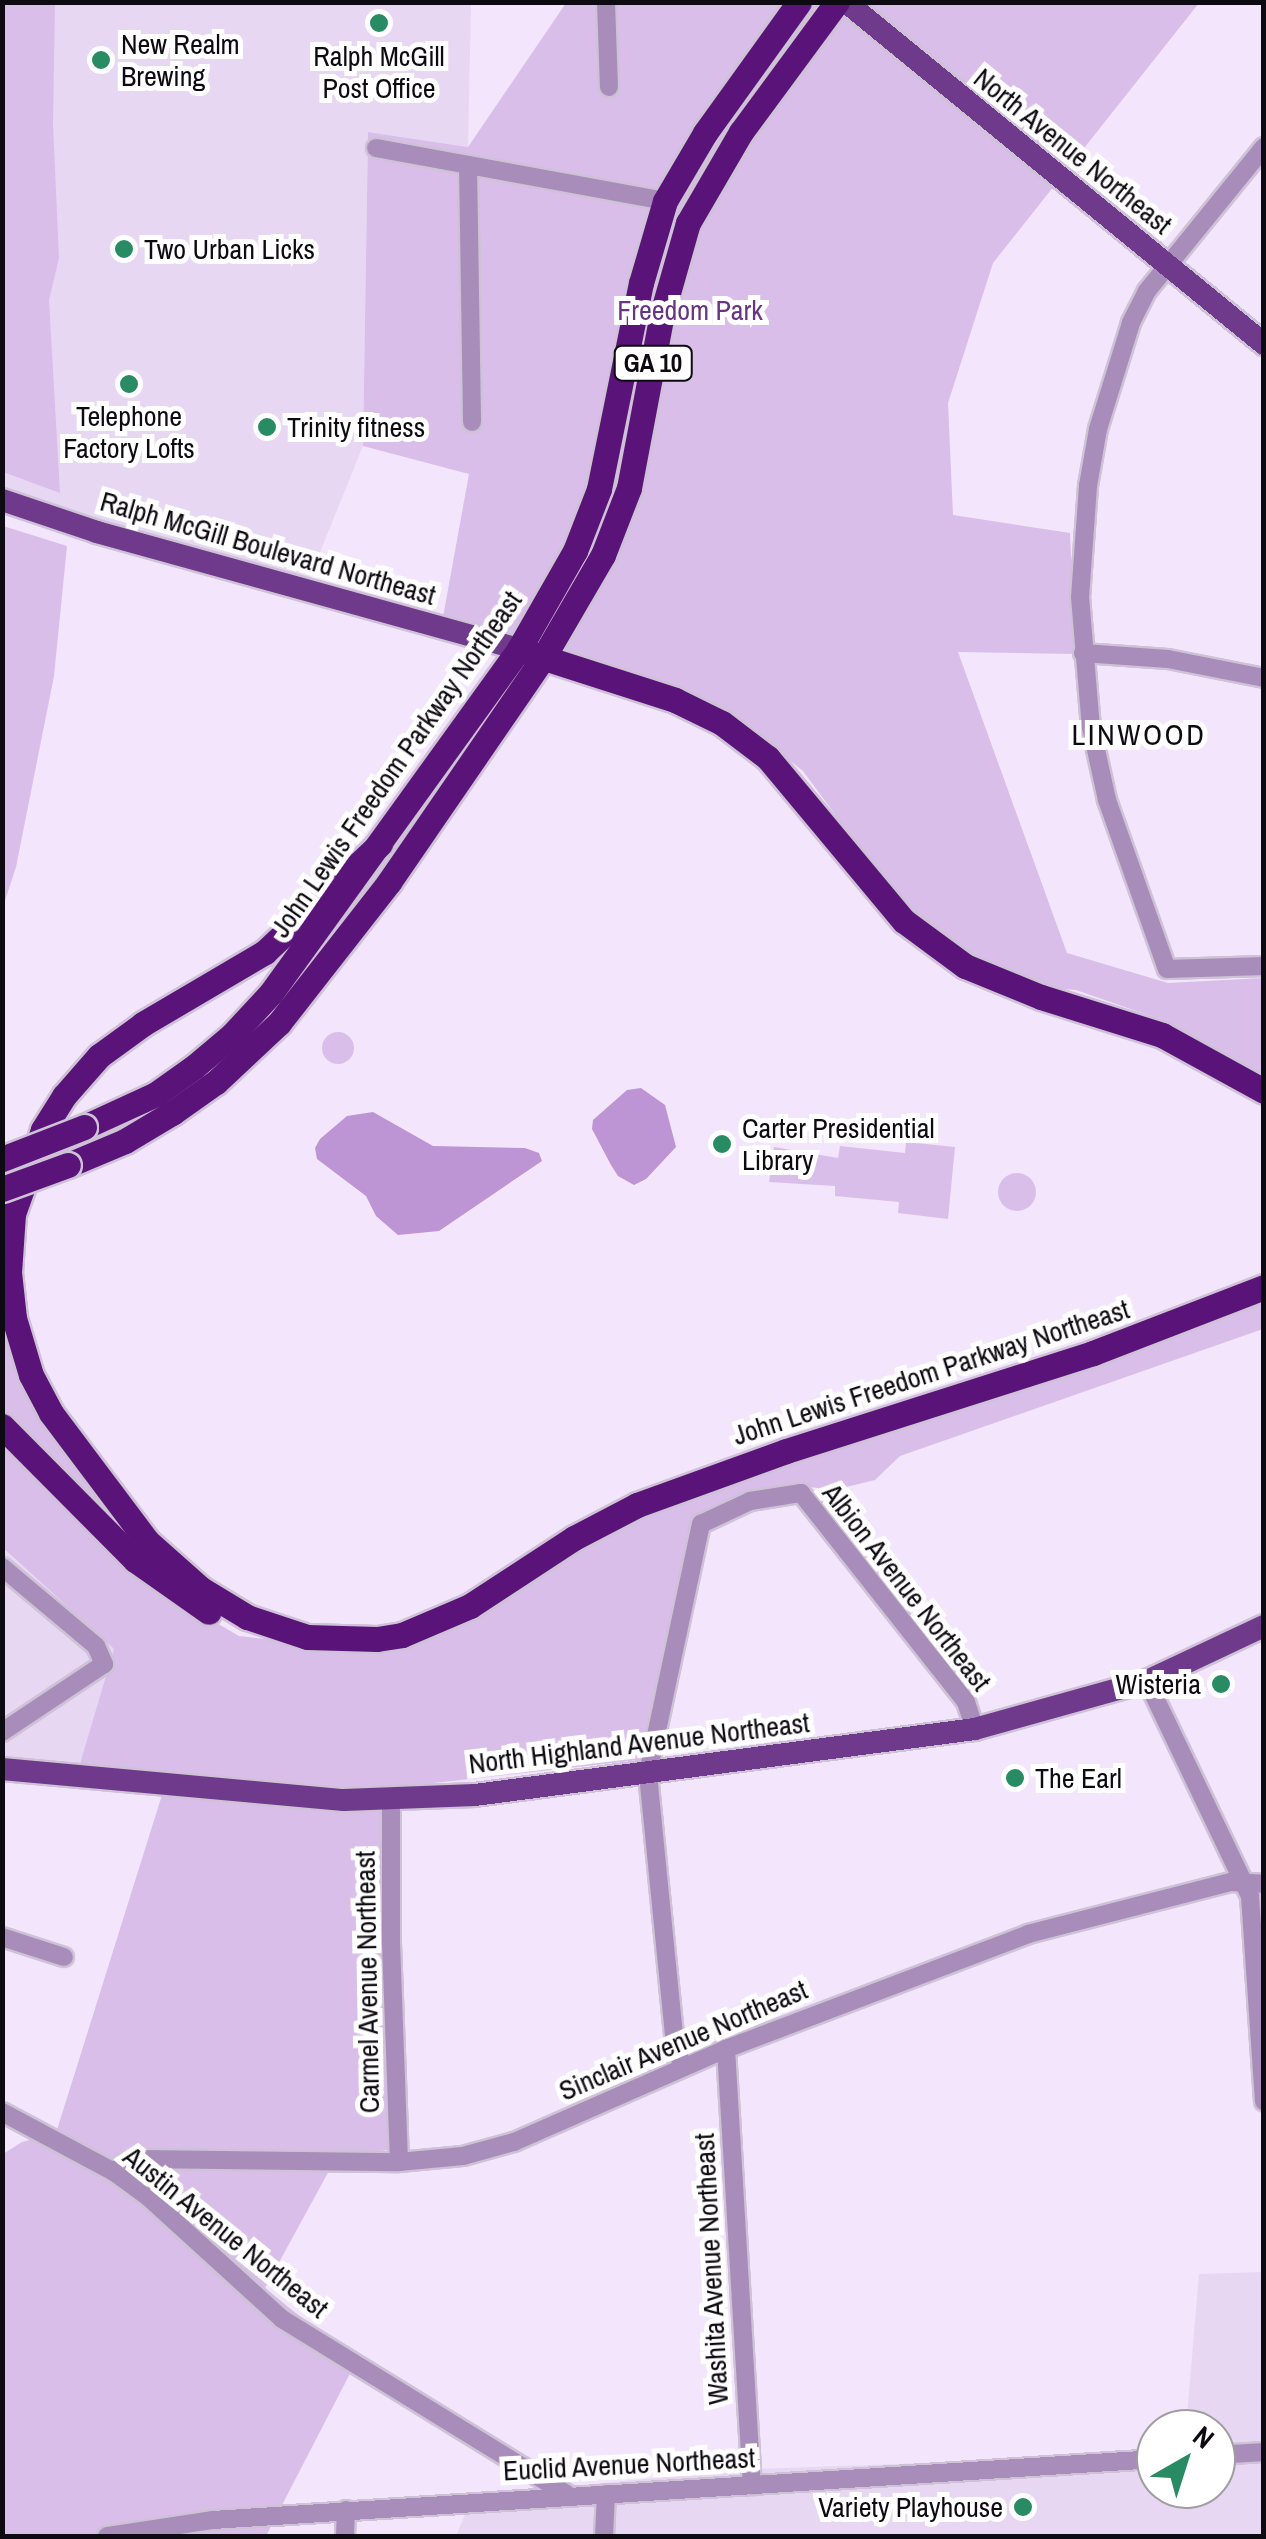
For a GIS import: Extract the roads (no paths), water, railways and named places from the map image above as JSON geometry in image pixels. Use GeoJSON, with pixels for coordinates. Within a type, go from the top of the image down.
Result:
{"type":"FeatureCollection","features":[{"type":"Feature","properties":{"kind":"highway","name":"John Lewis Freedom Parkway Northeast"},"geometry":{"type":"LineString","coordinates":[[2,1189],[125,1141],[216,1082],[279,1023],[378,896],[531,654],[575,551],[599,489],[641,283],[665,201],[705,132],[800,2]]}},
{"type":"Feature","properties":{"kind":"highway","name":"John Lewis Freedom Parkway Northeast"},"geometry":{"type":"LineString","coordinates":[[2,1159],[156,1094],[232,1035],[295,963],[380,844],[531,654],[603,555],[628,488],[662,314],[688,222],[742,132],[837,2]]}},
{"type":"Feature","properties":{"kind":"highway"},"geometry":{"type":"LineString","coordinates":[[531,654],[675,700],[722,723],[768,758],[904,921],[965,966],[1041,997],[1119,1018],[1264,1091]]}},
{"type":"Feature","properties":{"kind":"highway"},"geometry":{"type":"LineString","coordinates":[[291,1634],[228,1606],[163,1557],[62,1430],[31,1374],[18,1335],[10,1290],[10,1234],[16,1201],[43,1130],[87,1069],[143,1024],[265,952],[380,844]]}},
{"type":"Feature","properties":{"kind":"highway"},"geometry":{"type":"LineString","coordinates":[[1223,1068],[1264,1100]]}},
{"type":"Feature","properties":{"kind":"highway"},"geometry":{"type":"LineString","coordinates":[[1204,1308],[1264,1274]]}},
{"type":"Feature","properties":{"kind":"highway","name":"John Lewis Freedom Parkway Northeast"},"geometry":{"type":"LineString","coordinates":[[291,1634],[377,1640],[441,1622],[574,1538],[637,1505],[786,1451],[1093,1352],[1264,1287]]}},
{"type":"Feature","properties":{"kind":"highway"},"geometry":{"type":"LineString","coordinates":[[2,1426],[160,1582],[216,1616],[291,1634]]}},
{"type":"Feature","properties":{"kind":"main road","name":"North Avenue Northeast"},"geometry":{"type":"LineString","coordinates":[[846,2],[1264,344]]}},
{"type":"Feature","properties":{"kind":"main road","name":"Ralph McGill Boulevard Northeast"},"geometry":{"type":"LineString","coordinates":[[2,500],[97,532],[531,654]]}},
{"type":"Feature","properties":{"kind":"main road","name":"North Highland Avenue Northeast"},"geometry":{"type":"LineString","coordinates":[[2,1769],[292,1797],[391,1800],[475,1795],[975,1729],[1147,1680],[1264,1626]]}},
{"type":"Feature","properties":{"kind":"street"},"geometry":{"type":"LineString","coordinates":[[606,2],[609,87]]}},
{"type":"Feature","properties":{"kind":"street"},"geometry":{"type":"LineString","coordinates":[[1264,147],[1166,265],[1131,323],[1098,429],[1082,541],[1083,653],[1092,727],[1108,800],[1167,969],[1264,966]]}},
{"type":"Feature","properties":{"kind":"street"},"geometry":{"type":"LineString","coordinates":[[376,148],[665,201]]}},
{"type":"Feature","properties":{"kind":"street"},"geometry":{"type":"LineString","coordinates":[[468,166],[472,422]]}},
{"type":"Feature","properties":{"kind":"street"},"geometry":{"type":"LineString","coordinates":[[1083,653],[1168,659],[1264,678]]}},
{"type":"Feature","properties":{"kind":"street","name":"Albion Avenue Northeast"},"geometry":{"type":"LineString","coordinates":[[648,1773],[701,1524],[750,1500],[801,1493],[966,1702],[975,1729]]}},
{"type":"Feature","properties":{"kind":"street"},"geometry":{"type":"LineString","coordinates":[[2,1567],[96,1646],[104,1664],[2,1732]]}},
{"type":"Feature","properties":{"kind":"street"},"geometry":{"type":"LineString","coordinates":[[1147,1680],[1254,1884],[1250,1896],[1264,2102]]}},
{"type":"Feature","properties":{"kind":"street"},"geometry":{"type":"LineString","coordinates":[[648,1773],[675,2045],[683,2067]]}},
{"type":"Feature","properties":{"kind":"street","name":"Carmel Avenue Northeast"},"geometry":{"type":"LineString","coordinates":[[391,1800],[390,1943],[399,2162]]}},
{"type":"Feature","properties":{"kind":"street","name":"Sinclair Avenue Northeast"},"geometry":{"type":"LineString","coordinates":[[114,2172],[126,2162],[140,2158],[399,2162],[462,2156],[514,2142],[726,2049],[1028,1934],[1230,1882],[1254,1884]]}},
{"type":"Feature","properties":{"kind":"street"},"geometry":{"type":"LineString","coordinates":[[2,1937],[64,1957]]}},
{"type":"Feature","properties":{"kind":"street","name":"Washita Avenue Northeast"},"geometry":{"type":"LineString","coordinates":[[726,2049],[752,2485]]}},
{"type":"Feature","properties":{"kind":"street","name":"Austin Avenue Northeast"},"geometry":{"type":"LineString","coordinates":[[2,2112],[114,2172],[148,2197],[282,2319],[566,2494]]}},
{"type":"Feature","properties":{"kind":"street"},"geometry":{"type":"LineString","coordinates":[[1236,2454],[1264,2452]]}},
{"type":"Feature","properties":{"kind":"street","name":"Euclid Avenue Northeast"},"geometry":{"type":"LineString","coordinates":[[106,2536],[212,2520],[346,2510],[1136,2460]]}},
{"type":"Feature","properties":{"kind":"street"},"geometry":{"type":"LineString","coordinates":[[604,2536],[606,2494]]}},
{"type":"Feature","properties":{"kind":"street"},"geometry":{"type":"LineString","coordinates":[[345,2536],[346,2510]]}},
{"type":"Feature","properties":{"kind":"place","name":"Ralph McGill Post Office"},"geometry":{"type":"Point","coordinates":[379,23]}},
{"type":"Feature","properties":{"kind":"place","name":"New Realm Brewing"},"geometry":{"type":"Point","coordinates":[101,60]}},
{"type":"Feature","properties":{"kind":"place","name":"Two Urban Licks"},"geometry":{"type":"Point","coordinates":[124,249]}},
{"type":"Feature","properties":{"kind":"place","name":"Telephone Factory Lofts"},"geometry":{"type":"Point","coordinates":[129,384]}},
{"type":"Feature","properties":{"kind":"place","name":"Trinity fitness"},"geometry":{"type":"Point","coordinates":[267,427]}},
{"type":"Feature","properties":{"kind":"place","name":"Carter Presidential Library"},"geometry":{"type":"Point","coordinates":[722,1144]}},
{"type":"Feature","properties":{"kind":"place","name":"Wisteria"},"geometry":{"type":"Point","coordinates":[1221,1684]}},
{"type":"Feature","properties":{"kind":"place","name":"The Earl"},"geometry":{"type":"Point","coordinates":[1015,1778]}},
{"type":"Feature","properties":{"kind":"place","name":"Variety Playhouse"},"geometry":{"type":"Point","coordinates":[1023,2507]}},
{"type":"Feature","properties":{"kind":"district","name":"LINWOOD"},"geometry":{"type":"Point","coordinates":[1139,734]}},
{"type":"Feature","properties":{"kind":"park label","name":"Freedom Park"},"geometry":{"type":"Point","coordinates":[690,310]}}]}
